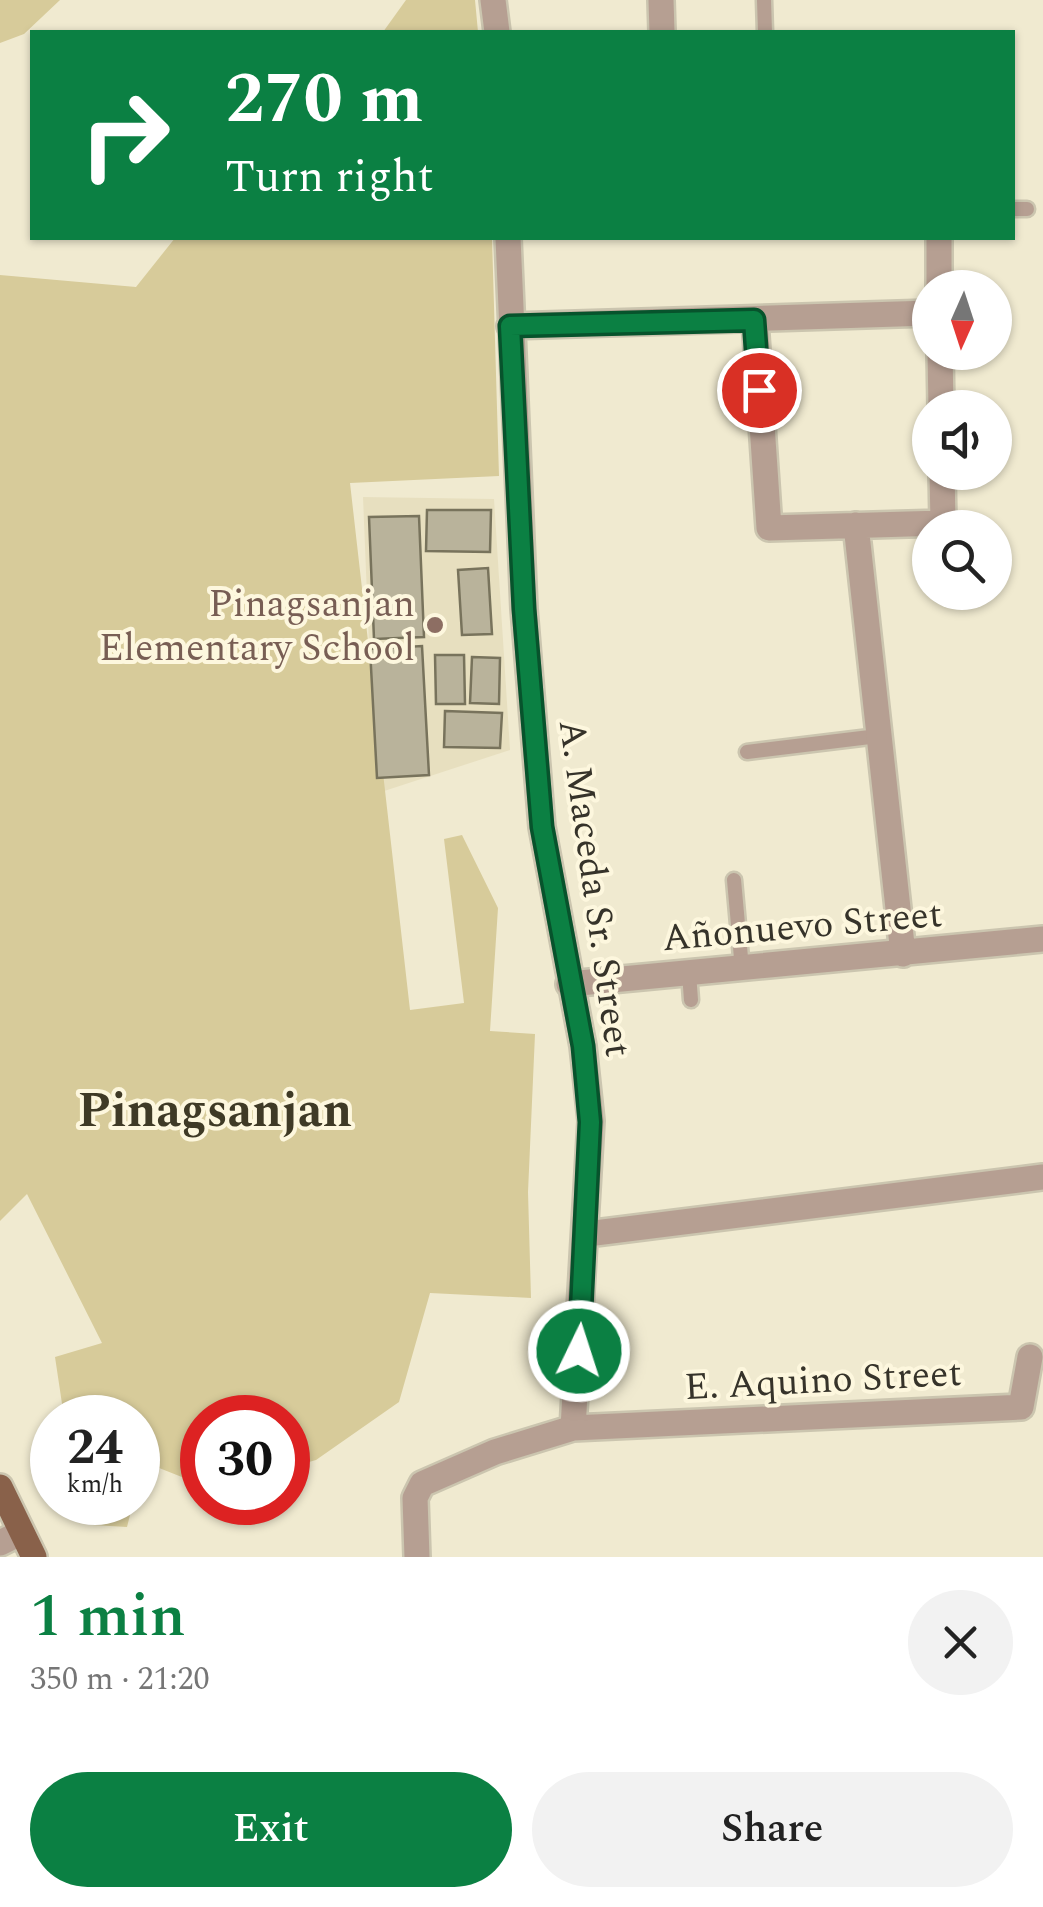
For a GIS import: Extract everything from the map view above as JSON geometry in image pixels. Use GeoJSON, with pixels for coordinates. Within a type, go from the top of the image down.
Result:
{"type":"FeatureCollection","features":[{"type":"Feature","properties":{"kind":"main road"},"geometry":{"type":"LineString","coordinates":[[0,1487],[10,1538],[34,1557]]}},
{"type":"Feature","properties":{"kind":"street"},"geometry":{"type":"LineString","coordinates":[[493,0],[496,30]]}},
{"type":"Feature","properties":{"kind":"street"},"geometry":{"type":"LineString","coordinates":[[661,0],[662,30]]}},
{"type":"Feature","properties":{"kind":"street","name":"A. Maceda Sr. Street"},"geometry":{"type":"LineString","coordinates":[[508,240],[524,609],[542,827],[583,1046],[590,1122],[587,1234],[573,1428]]}},
{"type":"Feature","properties":{"kind":"street"},"geometry":{"type":"LineString","coordinates":[[939,240],[939,270]]}},
{"type":"Feature","properties":{"kind":"street"},"geometry":{"type":"LineString","coordinates":[[510,326],[912,315]]}},
{"type":"Feature","properties":{"kind":"street"},"geometry":{"type":"LineString","coordinates":[[754,320],[769,528],[943,524],[942,490]]}},
{"type":"Feature","properties":{"kind":"street"},"geometry":{"type":"LineString","coordinates":[[856,525],[903,954]]}},
{"type":"Feature","properties":{"kind":"street","name":"Añonuevo Street"},"geometry":{"type":"LineString","coordinates":[[569,984],[1043,939]]}},
{"type":"Feature","properties":{"kind":"street"},"geometry":{"type":"LineString","coordinates":[[587,1234],[1043,1177]]}},
{"type":"Feature","properties":{"kind":"street","name":"E. Aquino Street"},"geometry":{"type":"LineString","coordinates":[[416,1557],[415,1498],[422,1484],[444,1470],[573,1428],[1021,1408],[1030,1357]]}},
{"type":"Feature","properties":{"kind":"lane"},"geometry":{"type":"LineString","coordinates":[[764,0],[766,30]]}},
{"type":"Feature","properties":{"kind":"lane"},"geometry":{"type":"LineString","coordinates":[[747,752],[878,736]]}},
{"type":"Feature","properties":{"kind":"lane"},"geometry":{"type":"LineString","coordinates":[[734,880],[742,968]]}},
{"type":"Feature","properties":{"kind":"lane"},"geometry":{"type":"LineString","coordinates":[[688,974],[691,1000]]}},
{"type":"Feature","properties":{"kind":"shaded area"},"geometry":{"type":"Polygon","coordinates":[[[0,0],[60,0],[24,34],[0,43],[0,0]]]}},
{"type":"Feature","properties":{"kind":"shaded area"},"geometry":{"type":"Polygon","coordinates":[[[406,0],[475,0],[478,30],[384,30],[406,0]]]}},
{"type":"Feature","properties":{"kind":"shaded area"},"geometry":{"type":"Polygon","coordinates":[[[173,240],[492,240],[499,476],[350,483],[410,1010],[464,1003],[444,839],[462,835],[498,908],[490,1031],[535,1034],[528,1192],[531,1298],[430,1293],[399,1402],[310,1462],[310,1395],[180,1395],[180,1476],[160,1468],[160,1395],[61,1395],[55,1357],[102,1343],[27,1194],[0,1221],[0,275],[136,287],[173,240]]]}},
{"type":"Feature","properties":{"kind":"shaded area","name":"Pinagsanjan Elementary School"},"geometry":{"type":"Polygon","coordinates":[[[363,497],[494,499],[510,750],[375,794],[363,497]]]}},
{"type":"Feature","properties":{"kind":"building"},"geometry":{"type":"Polygon","coordinates":[[[427,510],[491,510],[490,552],[426,551],[427,510]]]}},
{"type":"Feature","properties":{"kind":"building"},"geometry":{"type":"Polygon","coordinates":[[[419,516],[424,637],[374,639],[369,517],[419,516]]]}},
{"type":"Feature","properties":{"kind":"building"},"geometry":{"type":"Polygon","coordinates":[[[488,568],[492,634],[462,635],[458,570],[488,568]]]}},
{"type":"Feature","properties":{"kind":"building"},"geometry":{"type":"Polygon","coordinates":[[[422,646],[429,775],[377,778],[370,649],[422,646]]]}},
{"type":"Feature","properties":{"kind":"building"},"geometry":{"type":"Polygon","coordinates":[[[435,655],[464,655],[465,704],[436,704],[435,655]]]}},
{"type":"Feature","properties":{"kind":"building"},"geometry":{"type":"Polygon","coordinates":[[[472,657],[500,658],[499,704],[470,703],[472,657]]]}},
{"type":"Feature","properties":{"kind":"building"},"geometry":{"type":"Polygon","coordinates":[[[445,711],[502,713],[500,748],[444,747],[445,711]]]}},
{"type":"Feature","properties":{"kind":"place","name":"Pinagsanjan Elementary School"},"geometry":{"type":"Point","coordinates":[435,625]}},
{"type":"Feature","properties":{"kind":"district","name":"Pinagsanjan"},"geometry":{"type":"Point","coordinates":[215,1109]}},
{"type":"Feature","properties":{"kind":"route"},"geometry":{"type":"LineString","coordinates":[[579,1351],[590,1122],[583,1046],[542,827],[524,609],[510,326],[754,320],[759,390]]}}]}
